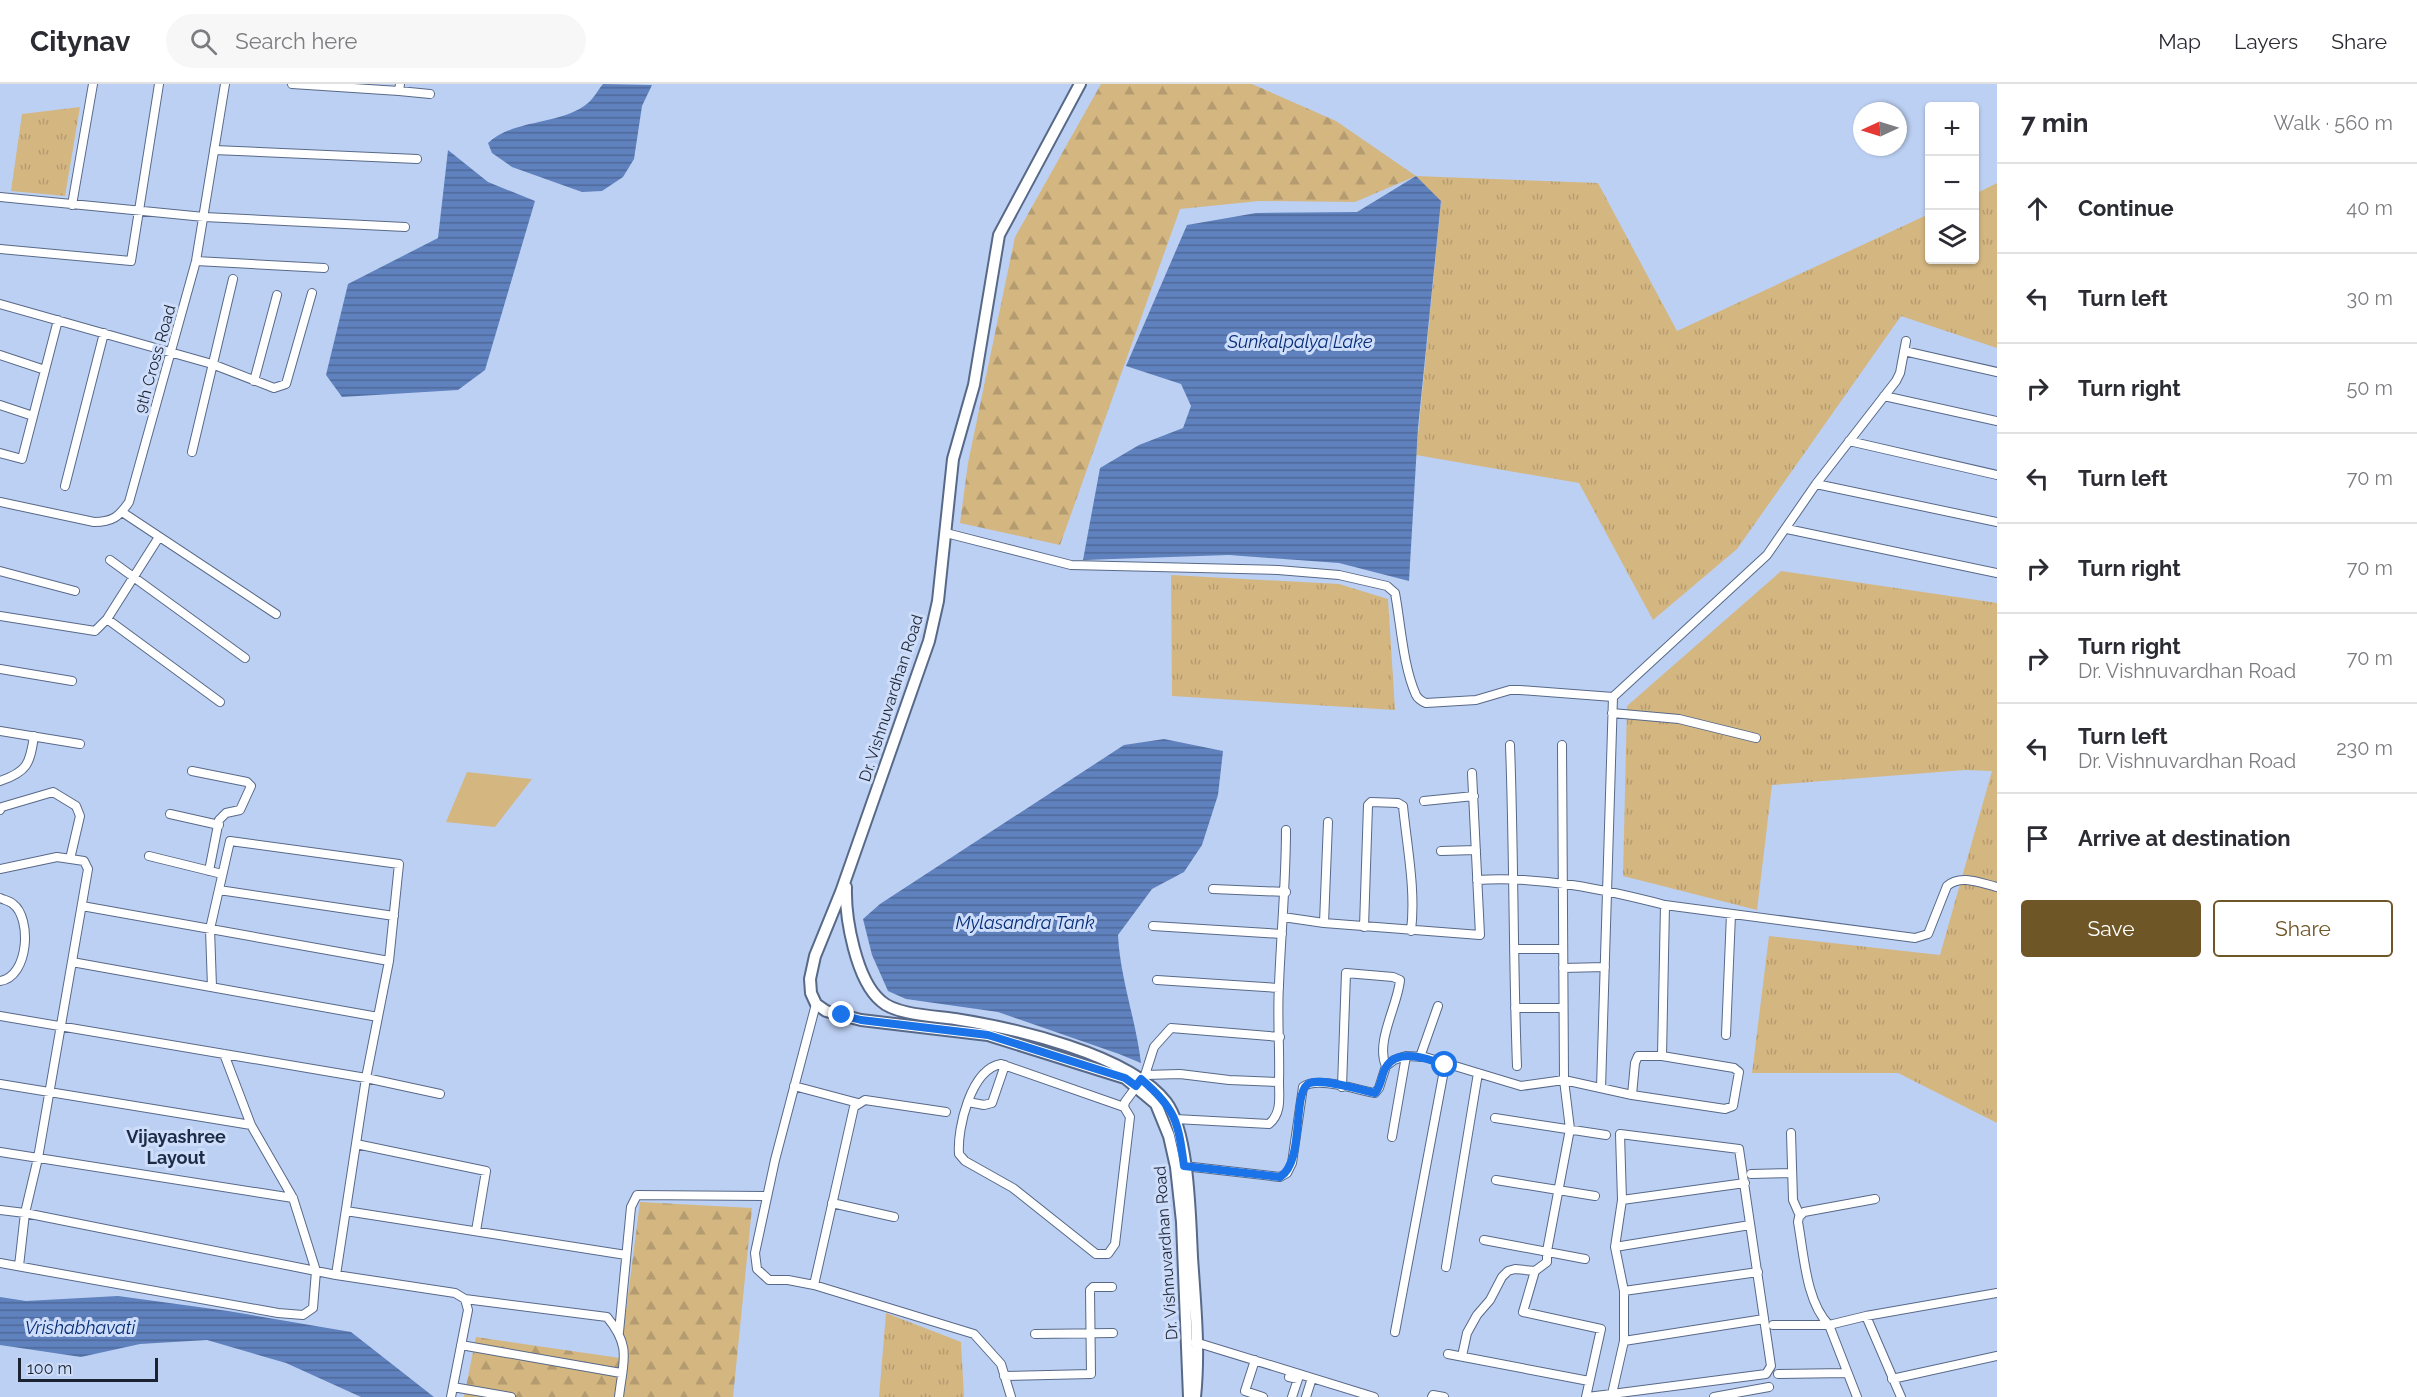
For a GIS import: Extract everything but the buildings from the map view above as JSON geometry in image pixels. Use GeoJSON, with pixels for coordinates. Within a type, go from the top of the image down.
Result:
{"type":"FeatureCollection","features":[{"type":"Feature","properties":{"kind":"main road","name":"Dr. Vishnuvardhan Road"},"geometry":{"type":"LineString","coordinates":[[1080,84],[999,235],[974,385],[953,459],[938,601],[929,641],[810,979],[811,993],[816,1004],[826,1011],[861,1020],[988,1035],[1125,1078],[1141,1080]]}},
{"type":"Feature","properties":{"kind":"main road","name":"Dr. Vishnuvardhan Road"},"geometry":{"type":"LineString","coordinates":[[847,874],[847,918],[853,947],[864,975],[880,1001],[904,1012],[984,1024],[1101,1057],[1141,1080],[1166,1102],[1175,1119],[1191,1223],[1192,1342],[1189,1397]]}},
{"type":"Feature","properties":{"kind":"main road","name":"Dr. Vishnuvardhan Road"},"geometry":{"type":"LineString","coordinates":[[1141,1080],[1165,1121],[1172,1146],[1182,1222],[1195,1397]]}},
{"type":"Feature","properties":{"kind":"street"},"geometry":{"type":"LineString","coordinates":[[72,205],[93,84]]}},
{"type":"Feature","properties":{"kind":"street"},"geometry":{"type":"LineString","coordinates":[[0,249],[131,261],[159,84]]}},
{"type":"Feature","properties":{"kind":"street","name":"9th Cross Road"},"geometry":{"type":"LineString","coordinates":[[122,512],[129,502],[196,261],[225,84]]}},
{"type":"Feature","properties":{"kind":"street"},"geometry":{"type":"LineString","coordinates":[[292,84],[399,87],[430,94]]}},
{"type":"Feature","properties":{"kind":"street"},"geometry":{"type":"LineString","coordinates":[[214,150],[417,159]]}},
{"type":"Feature","properties":{"kind":"street"},"geometry":{"type":"LineString","coordinates":[[0,197],[204,217],[405,227]]}},
{"type":"Feature","properties":{"kind":"street"},"geometry":{"type":"LineString","coordinates":[[196,261],[324,268]]}},
{"type":"Feature","properties":{"kind":"street"},"geometry":{"type":"LineString","coordinates":[[192,452],[233,279]]}},
{"type":"Feature","properties":{"kind":"street"},"geometry":{"type":"LineString","coordinates":[[0,304],[212,364],[274,388],[286,384],[312,293]]}},
{"type":"Feature","properties":{"kind":"street"},"geometry":{"type":"LineString","coordinates":[[254,381],[277,295]]}},
{"type":"Feature","properties":{"kind":"street"},"geometry":{"type":"LineString","coordinates":[[0,453],[22,459],[58,320]]}},
{"type":"Feature","properties":{"kind":"street"},"geometry":{"type":"LineString","coordinates":[[65,486],[104,333]]}},
{"type":"Feature","properties":{"kind":"street"},"geometry":{"type":"LineString","coordinates":[[1601,1089],[1613,697],[1767,555],[1816,484],[1900,373],[1905,341]]}},
{"type":"Feature","properties":{"kind":"street"},"geometry":{"type":"LineString","coordinates":[[1904,351],[1997,372]]}},
{"type":"Feature","properties":{"kind":"street"},"geometry":{"type":"LineString","coordinates":[[0,356],[45,370]]}},
{"type":"Feature","properties":{"kind":"street"},"geometry":{"type":"LineString","coordinates":[[1884,396],[1997,421]]}},
{"type":"Feature","properties":{"kind":"street"},"geometry":{"type":"LineString","coordinates":[[0,405],[33,416]]}},
{"type":"Feature","properties":{"kind":"street"},"geometry":{"type":"LineString","coordinates":[[1849,441],[1997,475]]}},
{"type":"Feature","properties":{"kind":"street"},"geometry":{"type":"LineString","coordinates":[[1816,484],[1997,522]]}},
{"type":"Feature","properties":{"kind":"street"},"geometry":{"type":"LineString","coordinates":[[0,502],[94,522],[115,520],[122,512],[276,614]]}},
{"type":"Feature","properties":{"kind":"street"},"geometry":{"type":"LineString","coordinates":[[1787,529],[1997,573]]}},
{"type":"Feature","properties":{"kind":"street"},"geometry":{"type":"LineString","coordinates":[[946,533],[1084,567],[1278,570],[1339,574],[1387,586],[1395,593],[1408,670],[1416,697],[1420,701],[1426,703],[1476,700],[1510,690],[1613,697]]}},
{"type":"Feature","properties":{"kind":"street"},"geometry":{"type":"LineString","coordinates":[[0,616],[95,631],[107,619],[159,537]]}},
{"type":"Feature","properties":{"kind":"street"},"geometry":{"type":"LineString","coordinates":[[110,560],[245,658]]}},
{"type":"Feature","properties":{"kind":"street"},"geometry":{"type":"LineString","coordinates":[[0,571],[75,591]]}},
{"type":"Feature","properties":{"kind":"street"},"geometry":{"type":"LineString","coordinates":[[107,619],[220,702]]}},
{"type":"Feature","properties":{"kind":"street"},"geometry":{"type":"LineString","coordinates":[[0,669],[72,681]]}},
{"type":"Feature","properties":{"kind":"street"},"geometry":{"type":"LineString","coordinates":[[1612,713],[1679,719],[1756,738]]}},
{"type":"Feature","properties":{"kind":"street"},"geometry":{"type":"LineString","coordinates":[[0,731],[80,744]]}},
{"type":"Feature","properties":{"kind":"street"},"geometry":{"type":"LineString","coordinates":[[0,781],[16,776],[26,767],[31,758],[34,736]]}},
{"type":"Feature","properties":{"kind":"street"},"geometry":{"type":"LineString","coordinates":[[1510,745],[1515,878],[1517,1066]]}},
{"type":"Feature","properties":{"kind":"street"},"geometry":{"type":"LineString","coordinates":[[1462,1356],[1472,1324],[1490,1300],[1502,1277],[1508,1271],[1534,1270],[1547,1262],[1547,1251],[1570,1129],[1564,1080],[1562,745]]}},
{"type":"Feature","properties":{"kind":"street"},"geometry":{"type":"LineString","coordinates":[[192,771],[250,783],[251,788],[240,810],[224,814],[219,825],[209,871]]}},
{"type":"Feature","properties":{"kind":"street"},"geometry":{"type":"LineString","coordinates":[[1283,917],[1364,927],[1480,935],[1472,773]]}},
{"type":"Feature","properties":{"kind":"street"},"geometry":{"type":"LineString","coordinates":[[0,810],[2,807],[48,793],[59,794],[76,806],[80,816],[70,858]]}},
{"type":"Feature","properties":{"kind":"street"},"geometry":{"type":"LineString","coordinates":[[1424,801],[1474,796]]}},
{"type":"Feature","properties":{"kind":"street"},"geometry":{"type":"LineString","coordinates":[[1364,927],[1368,805],[1371,802],[1398,803],[1403,806],[1413,910],[1411,931]]}},
{"type":"Feature","properties":{"kind":"street"},"geometry":{"type":"LineString","coordinates":[[170,814],[219,825]]}},
{"type":"Feature","properties":{"kind":"street"},"geometry":{"type":"LineString","coordinates":[[1324,923],[1328,822]]}},
{"type":"Feature","properties":{"kind":"street"},"geometry":{"type":"LineString","coordinates":[[1175,1119],[1269,1124],[1276,1118],[1279,1105],[1281,1036],[1279,988],[1286,892],[1286,830]]}},
{"type":"Feature","properties":{"kind":"street"},"geometry":{"type":"LineString","coordinates":[[212,987],[210,929],[230,840],[399,864],[389,961],[366,1078],[336,1275]]}},
{"type":"Feature","properties":{"kind":"street"},"geometry":{"type":"LineString","coordinates":[[1441,851],[1476,850]]}},
{"type":"Feature","properties":{"kind":"street"},"geometry":{"type":"LineString","coordinates":[[149,856],[222,874]]}},
{"type":"Feature","properties":{"kind":"street"},"geometry":{"type":"LineString","coordinates":[[0,869],[50,858],[70,858],[84,861],[87,864],[82,906],[38,1158],[25,1213],[19,1266]]}},
{"type":"Feature","properties":{"kind":"street"},"geometry":{"type":"LineString","coordinates":[[1478,880],[1515,878],[1562,882],[1608,890],[1665,905],[1919,938],[1928,934],[1947,886],[1951,883],[1961,879],[1997,887]]}},
{"type":"Feature","properties":{"kind":"street"},"geometry":{"type":"LineString","coordinates":[[1213,889],[1286,892]]}},
{"type":"Feature","properties":{"kind":"street"},"geometry":{"type":"LineString","coordinates":[[219,890],[394,916]]}},
{"type":"Feature","properties":{"kind":"street"},"geometry":{"type":"LineString","coordinates":[[0,898],[15,905],[25,927],[24,950],[18,971],[11,978],[0,981]]}},
{"type":"Feature","properties":{"kind":"street"},"geometry":{"type":"LineString","coordinates":[[1662,1056],[1665,905]]}},
{"type":"Feature","properties":{"kind":"street"},"geometry":{"type":"LineString","coordinates":[[82,906],[389,961]]}},
{"type":"Feature","properties":{"kind":"street"},"geometry":{"type":"LineString","coordinates":[[1726,1035],[1731,914]]}},
{"type":"Feature","properties":{"kind":"street"},"geometry":{"type":"LineString","coordinates":[[1153,926],[1282,934]]}},
{"type":"Feature","properties":{"kind":"street"},"geometry":{"type":"LineString","coordinates":[[1514,949],[1562,949]]}},
{"type":"Feature","properties":{"kind":"street"},"geometry":{"type":"LineString","coordinates":[[72,962],[378,1017]]}},
{"type":"Feature","properties":{"kind":"street"},"geometry":{"type":"LineString","coordinates":[[1563,968],[1605,967]]}},
{"type":"Feature","properties":{"kind":"street"},"geometry":{"type":"LineString","coordinates":[[1342,1086],[1346,973],[1393,977],[1400,980],[1400,988],[1389,1018],[1383,1052],[1386,1066]]}},
{"type":"Feature","properties":{"kind":"street"},"geometry":{"type":"LineString","coordinates":[[1157,980],[1279,988]]}},
{"type":"Feature","properties":{"kind":"street"},"geometry":{"type":"LineString","coordinates":[[816,1004],[767,1196],[755,1252],[757,1269],[769,1280],[788,1280],[814,1285],[974,1334],[1001,1364],[1011,1397]]}},
{"type":"Feature","properties":{"kind":"street"},"geometry":{"type":"LineString","coordinates":[[1420,1057],[1438,1006]]}},
{"type":"Feature","properties":{"kind":"street"},"geometry":{"type":"LineString","coordinates":[[1515,1008],[1563,1008]]}},
{"type":"Feature","properties":{"kind":"street"},"geometry":{"type":"LineString","coordinates":[[0,1016],[366,1078],[440,1095]]}},
{"type":"Feature","properties":{"kind":"street"},"geometry":{"type":"LineString","coordinates":[[1124,1107],[1125,1102],[1141,1080],[1154,1047],[1171,1028],[1281,1036]]}},
{"type":"Feature","properties":{"kind":"street"},"geometry":{"type":"LineString","coordinates":[[0,1263],[278,1313],[303,1315],[313,1308],[316,1270],[293,1198],[251,1125],[224,1054]]}},
{"type":"Feature","properties":{"kind":"street"},"geometry":{"type":"LineString","coordinates":[[1184,1166],[1280,1177],[1287,1173],[1292,1163],[1304,1087],[1309,1083],[1315,1083],[1375,1093],[1379,1088],[1386,1066],[1406,1056],[1420,1057],[1521,1086],[1564,1080],[1632,1095],[1725,1109],[1733,1106],[1739,1072],[1734,1068],[1662,1056],[1638,1056],[1632,1095]]}},
{"type":"Feature","properties":{"kind":"street"},"geometry":{"type":"LineString","coordinates":[[1392,1137],[1406,1056]]}},
{"type":"Feature","properties":{"kind":"street"},"geometry":{"type":"LineString","coordinates":[[993,1065],[1005,1065],[1124,1107],[1130,1117],[1115,1245],[1108,1254],[1096,1254],[1012,1188],[965,1161],[959,1154],[958,1143],[968,1102],[985,1071],[993,1065]]}},
{"type":"Feature","properties":{"kind":"street"},"geometry":{"type":"LineString","coordinates":[[968,1102],[984,1105],[992,1103],[1005,1065]]}},
{"type":"Feature","properties":{"kind":"street"},"geometry":{"type":"LineString","coordinates":[[1395,1332],[1445,1065]]}},
{"type":"Feature","properties":{"kind":"street"},"geometry":{"type":"LineString","coordinates":[[1446,1267],[1478,1073]]}},
{"type":"Feature","properties":{"kind":"street"},"geometry":{"type":"LineString","coordinates":[[1141,1080],[1180,1074],[1229,1080],[1279,1082]]}},
{"type":"Feature","properties":{"kind":"street"},"geometry":{"type":"LineString","coordinates":[[0,1084],[251,1125]]}},
{"type":"Feature","properties":{"kind":"street"},"geometry":{"type":"LineString","coordinates":[[794,1086],[858,1103],[865,1101],[946,1112]]}},
{"type":"Feature","properties":{"kind":"street"},"geometry":{"type":"LineString","coordinates":[[814,1285],[851,1114],[858,1103]]}},
{"type":"Feature","properties":{"kind":"street"},"geometry":{"type":"LineString","coordinates":[[1495,1118],[1606,1135]]}},
{"type":"Feature","properties":{"kind":"street"},"geometry":{"type":"LineString","coordinates":[[1791,1133],[1793,1200],[1800,1216]]}},
{"type":"Feature","properties":{"kind":"street"},"geometry":{"type":"LineString","coordinates":[[1534,1270],[1523,1312],[1601,1329],[1586,1397],[1611,1395],[1766,1374],[1771,1366],[1739,1149],[1620,1134],[1622,1200],[1615,1248],[1624,1291],[1624,1341],[1611,1395]]}},
{"type":"Feature","properties":{"kind":"street"},"geometry":{"type":"LineString","coordinates":[[356,1144],[486,1171],[477,1231]]}},
{"type":"Feature","properties":{"kind":"street"},"geometry":{"type":"LineString","coordinates":[[0,1152],[293,1198]]}},
{"type":"Feature","properties":{"kind":"street"},"geometry":{"type":"LineString","coordinates":[[1751,1174],[1792,1173]]}},
{"type":"Feature","properties":{"kind":"street"},"geometry":{"type":"LineString","coordinates":[[1496,1180],[1595,1196]]}},
{"type":"Feature","properties":{"kind":"street"},"geometry":{"type":"LineString","coordinates":[[1622,1200],[1745,1183]]}},
{"type":"Feature","properties":{"kind":"street"},"geometry":{"type":"LineString","coordinates":[[619,1397],[624,1347],[620,1332],[630,1208],[637,1195],[767,1196]]}},
{"type":"Feature","properties":{"kind":"street"},"geometry":{"type":"LineString","coordinates":[[1857,1397],[1829,1325],[1818,1313],[1813,1301],[1798,1222],[1804,1212],[1875,1199]]}},
{"type":"Feature","properties":{"kind":"street"},"geometry":{"type":"LineString","coordinates":[[832,1203],[894,1217]]}},
{"type":"Feature","properties":{"kind":"street"},"geometry":{"type":"LineString","coordinates":[[0,1210],[25,1213],[336,1275],[455,1293],[465,1299],[608,1317],[620,1332]]}},
{"type":"Feature","properties":{"kind":"street"},"geometry":{"type":"LineString","coordinates":[[346,1211],[626,1255]]}},
{"type":"Feature","properties":{"kind":"street"},"geometry":{"type":"LineString","coordinates":[[1615,1248],[1750,1225]]}},
{"type":"Feature","properties":{"kind":"street"},"geometry":{"type":"LineString","coordinates":[[1484,1240],[1585,1259]]}},
{"type":"Feature","properties":{"kind":"street"},"geometry":{"type":"LineString","coordinates":[[1624,1291],[1758,1272]]}},
{"type":"Feature","properties":{"kind":"street"},"geometry":{"type":"LineString","coordinates":[[1004,1376],[1090,1374],[1090,1290],[1093,1287],[1112,1287]]}},
{"type":"Feature","properties":{"kind":"street"},"geometry":{"type":"LineString","coordinates":[[1773,1325],[1829,1325],[1866,1316],[1997,1293]]}},
{"type":"Feature","properties":{"kind":"street"},"geometry":{"type":"LineString","coordinates":[[451,1397],[468,1310],[465,1299]]}},
{"type":"Feature","properties":{"kind":"street"},"geometry":{"type":"LineString","coordinates":[[1866,1316],[1901,1397]]}},
{"type":"Feature","properties":{"kind":"street"},"geometry":{"type":"LineString","coordinates":[[1624,1341],[1764,1319]]}},
{"type":"Feature","properties":{"kind":"street"},"geometry":{"type":"LineString","coordinates":[[1035,1334],[1113,1333]]}},
{"type":"Feature","properties":{"kind":"street"},"geometry":{"type":"LineString","coordinates":[[1192,1342],[1374,1397]]}},
{"type":"Feature","properties":{"kind":"street"},"geometry":{"type":"LineString","coordinates":[[461,1345],[621,1373]]}},
{"type":"Feature","properties":{"kind":"street"},"geometry":{"type":"LineString","coordinates":[[1448,1354],[1589,1381]]}},
{"type":"Feature","properties":{"kind":"street"},"geometry":{"type":"LineString","coordinates":[[1892,1379],[1997,1356]]}},
{"type":"Feature","properties":{"kind":"street"},"geometry":{"type":"LineString","coordinates":[[1255,1362],[1245,1391],[1263,1397]]}},
{"type":"Feature","properties":{"kind":"street"},"geometry":{"type":"LineString","coordinates":[[1255,1362],[1298,1379],[1292,1397]]}},
{"type":"Feature","properties":{"kind":"street"},"geometry":{"type":"LineString","coordinates":[[1778,1374],[1847,1373]]}},
{"type":"Feature","properties":{"kind":"street"},"geometry":{"type":"LineString","coordinates":[[1306,1397],[1312,1378]]}},
{"type":"Feature","properties":{"kind":"street"},"geometry":{"type":"LineString","coordinates":[[453,1387],[511,1397]]}},
{"type":"Feature","properties":{"kind":"street"},"geometry":{"type":"LineString","coordinates":[[1714,1397],[1769,1387]]}},
{"type":"Feature","properties":{"kind":"street"},"geometry":{"type":"LineString","coordinates":[[1432,1397],[1433,1395],[1444,1397]]}},
{"type":"Feature","properties":{"kind":"green space"},"geometry":{"type":"Polygon","coordinates":[[[1101,84],[1252,84],[1336,121],[1416,176],[1355,202],[1259,201],[1180,209],[1060,545],[960,523],[968,463],[1015,237],[1101,84]]]}},
{"type":"Feature","properties":{"kind":"green space"},"geometry":{"type":"Polygon","coordinates":[[[80,107],[65,196],[11,191],[22,114],[80,107]]]}},
{"type":"Feature","properties":{"kind":"green space"},"geometry":{"type":"Polygon","coordinates":[[[1416,176],[1598,183],[1677,331],[1925,216],[1925,264],[1979,264],[1979,192],[1997,183],[1997,348],[1901,316],[1737,549],[1653,620],[1579,483],[1416,455],[1441,202],[1416,176]]]}},
{"type":"Feature","properties":{"kind":"green space"},"geometry":{"type":"Polygon","coordinates":[[[1781,571],[1997,603],[1997,1123],[1898,1073],[1752,1073],[1769,936],[1940,955],[1992,771],[1965,770],[1772,785],[1757,910],[1623,876],[1627,706],[1781,571]]]}},
{"type":"Feature","properties":{"kind":"green space"},"geometry":{"type":"Polygon","coordinates":[[[1171,575],[1339,584],[1388,599],[1395,710],[1172,696],[1171,575]]]}},
{"type":"Feature","properties":{"kind":"green space"},"geometry":{"type":"Polygon","coordinates":[[[467,772],[532,779],[495,827],[446,822],[467,772]]]}},
{"type":"Feature","properties":{"kind":"green space"},"geometry":{"type":"Polygon","coordinates":[[[640,1202],[752,1208],[733,1397],[464,1397],[476,1337],[620,1358],[640,1202]]]}},
{"type":"Feature","properties":{"kind":"green space"},"geometry":{"type":"Polygon","coordinates":[[[886,1313],[961,1342],[964,1397],[879,1397],[886,1313]]]}},
{"type":"Feature","properties":{"kind":"water"},"geometry":{"type":"Polygon","coordinates":[[[603,84],[652,85],[642,106],[634,159],[623,177],[602,191],[582,192],[512,167],[492,153],[488,143],[499,135],[511,129],[577,110],[590,101],[603,84]]]}},
{"type":"Feature","properties":{"kind":"water"},"geometry":{"type":"Polygon","coordinates":[[[448,150],[488,182],[535,201],[485,370],[458,390],[342,397],[326,375],[348,284],[438,238],[448,150]]]}},
{"type":"Feature","properties":{"kind":"water","name":"Sunkalpalya Lake"},"geometry":{"type":"Polygon","coordinates":[[[1416,176],[1441,201],[1418,428],[1409,581],[1339,563],[1229,555],[1083,560],[1100,468],[1139,445],[1183,428],[1191,406],[1181,384],[1126,366],[1187,225],[1256,213],[1357,212],[1416,176]]]}},
{"type":"Feature","properties":{"kind":"water","name":"Mylasandra Tank"},"geometry":{"type":"Polygon","coordinates":[[[1164,739],[1223,751],[1218,795],[1202,845],[1184,872],[1152,889],[1118,935],[1119,951],[1141,1063],[998,1012],[906,999],[888,991],[872,955],[863,919],[880,904],[1124,745],[1164,739]]]}},
{"type":"Feature","properties":{"kind":"water","name":"Vrishabhavati"},"geometry":{"type":"Polygon","coordinates":[[[118,1296],[228,1311],[351,1332],[434,1397],[361,1397],[286,1363],[207,1340],[140,1344],[81,1357],[0,1345],[0,1297],[26,1301],[118,1296]]]}},
{"type":"Feature","properties":{"kind":"district","name":"Vijayashree Layout"},"geometry":{"type":"Point","coordinates":[176,1146]}},
{"type":"Feature","properties":{"kind":"route"},"geometry":{"type":"LineString","coordinates":[[842,1015],[861,1020],[988,1035],[1125,1078],[1136,1086],[1141,1079],[1166,1102],[1174,1114],[1184,1166],[1280,1177],[1287,1173],[1292,1163],[1301,1099],[1304,1087],[1309,1083],[1322,1083],[1375,1093],[1379,1088],[1386,1066],[1394,1060],[1406,1056],[1425,1057],[1445,1065]]}}]}
